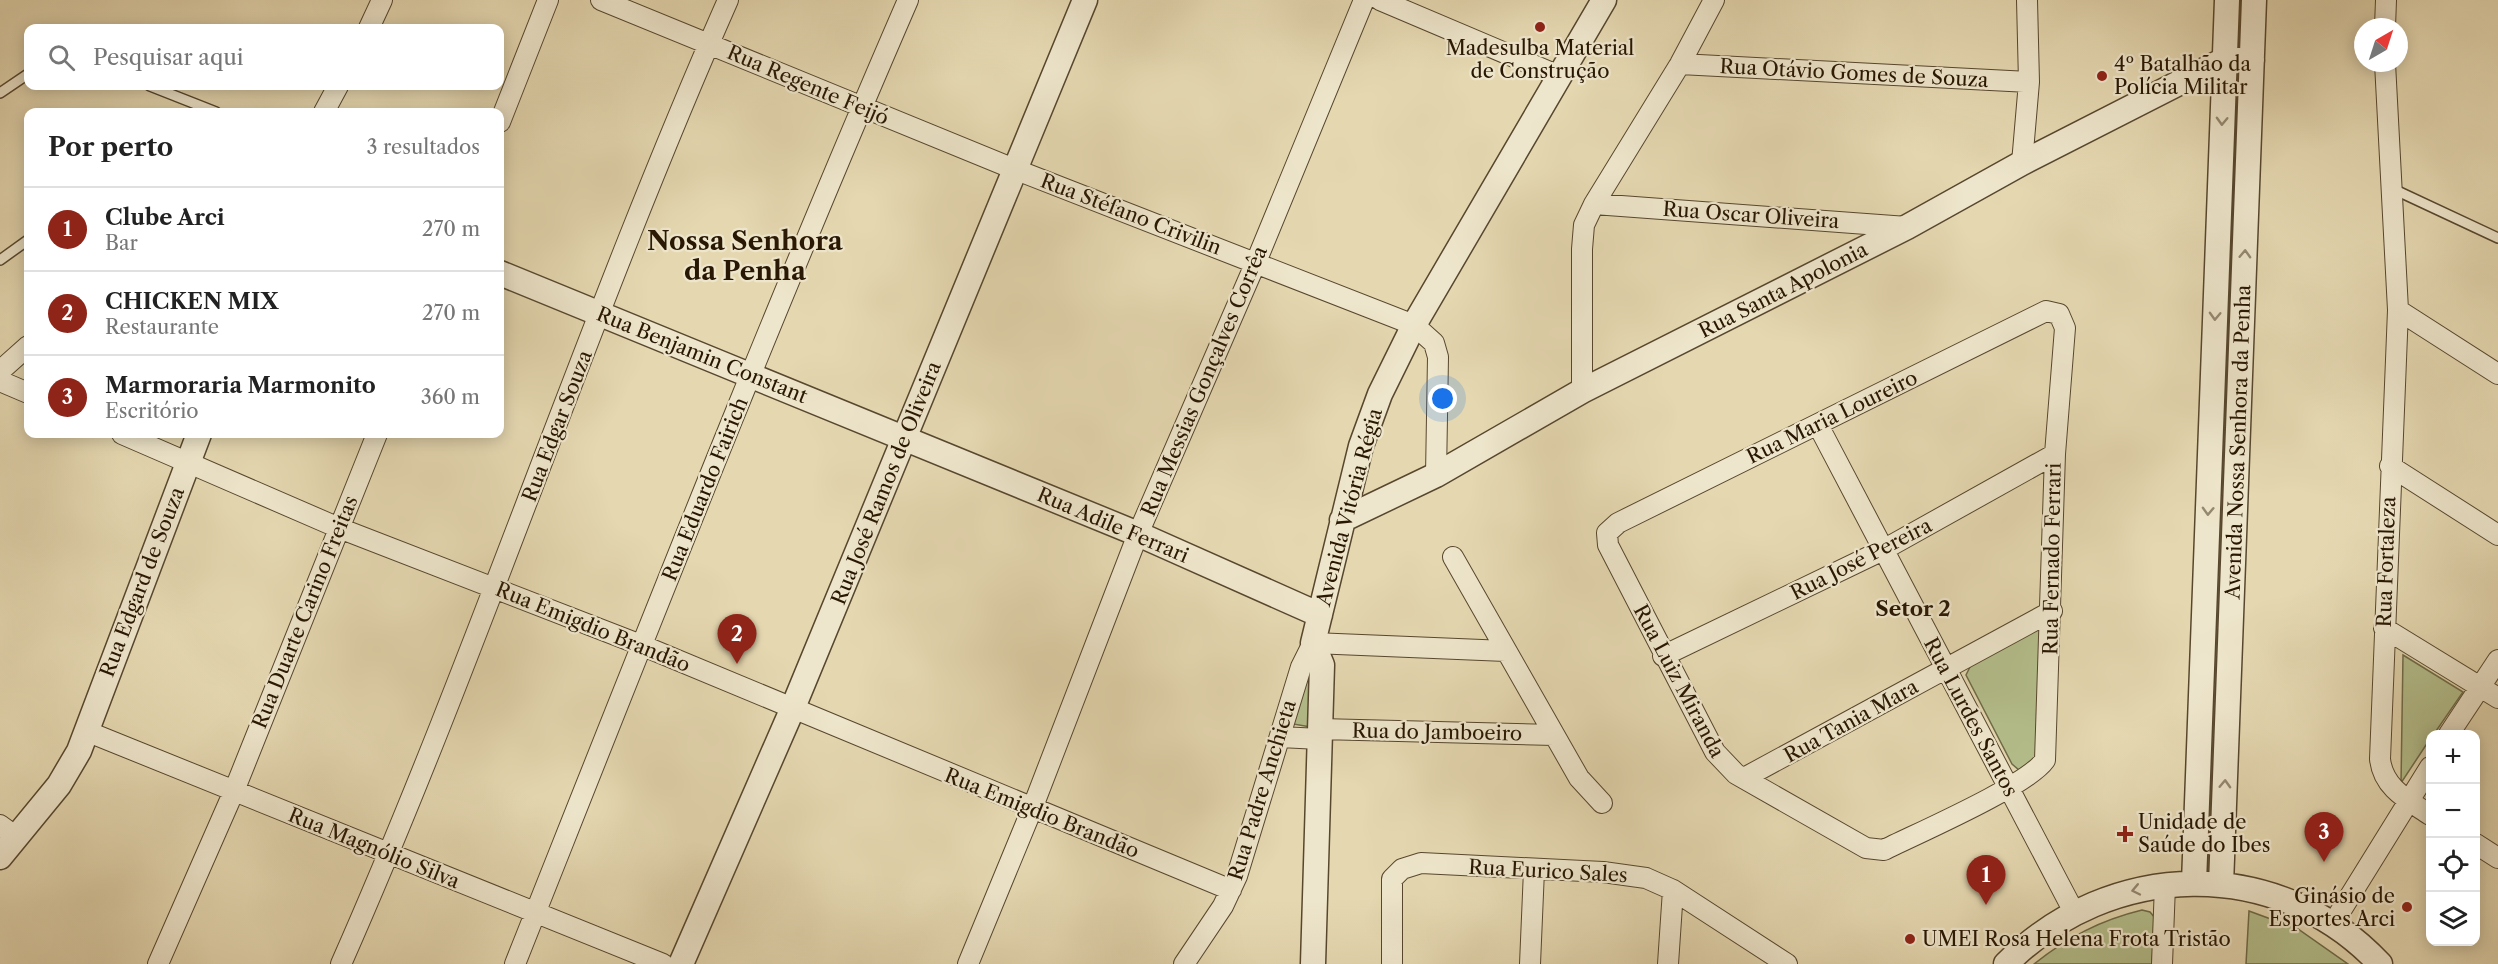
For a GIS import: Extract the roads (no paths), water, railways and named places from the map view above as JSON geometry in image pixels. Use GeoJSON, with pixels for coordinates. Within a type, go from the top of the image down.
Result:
{"type":"FeatureCollection","features":[{"type":"Feature","properties":{"kind":"street"},"geometry":{"type":"LineString","coordinates":[[371,24],[382,0]]}},
{"type":"Feature","properties":{"kind":"street"},"geometry":{"type":"LineString","coordinates":[[504,112],[548,0]]}},
{"type":"Feature","properties":{"kind":"street","name":"Rua Regente Feijó"},"geometry":{"type":"LineString","coordinates":[[601,0],[1014,169]]}},
{"type":"Feature","properties":{"kind":"street","name":"Rua Edgar Souza"},"geometry":{"type":"LineString","coordinates":[[342,964],[390,854],[600,313],[728,0]]}},
{"type":"Feature","properties":{"kind":"street","name":"Rua Eduardo Fairich"},"geometry":{"type":"LineString","coordinates":[[515,964],[641,645],[861,108],[908,0]]}},
{"type":"Feature","properties":{"kind":"street","name":"Rua José Ramos de Oliveira"},"geometry":{"type":"LineString","coordinates":[[681,964],[792,710],[1085,0]]}},
{"type":"Feature","properties":{"kind":"street","name":"Rua Messias Gonçalves Corrêa"},"geometry":{"type":"LineString","coordinates":[[968,964],[1032,809],[1138,534],[1256,262],[1364,0]]}},
{"type":"Feature","properties":{"kind":"street"},"geometry":{"type":"LineString","coordinates":[[1380,0],[1559,76]]}},
{"type":"Feature","properties":{"kind":"street","name":"Avenida Vitória Régia"},"geometry":{"type":"LineString","coordinates":[[1313,643],[1361,446],[1380,394],[1414,325],[1604,0]]}},
{"type":"Feature","properties":{"kind":"street"},"geometry":{"type":"LineString","coordinates":[[1582,392],[1584,225],[1594,204],[1680,64],[1714,0]]}},
{"type":"Feature","properties":{"kind":"street"},"geometry":{"type":"LineString","coordinates":[[2022,163],[2029,82],[2027,0]]}},
{"type":"Feature","properties":{"kind":"street","name":"Avenida Nossa Senhora da Penha"},"geometry":{"type":"LineString","coordinates":[[2194,883],[2227,0]]}},
{"type":"Feature","properties":{"kind":"street","name":"Avenida Nossa Senhora da Penha"},"geometry":{"type":"LineString","coordinates":[[2221,885],[2254,0]]}},
{"type":"Feature","properties":{"kind":"street"},"geometry":{"type":"LineString","coordinates":[[2385,18],[2386,0]]}},
{"type":"Feature","properties":{"kind":"street"},"geometry":{"type":"LineString","coordinates":[[2224,60],[2252,60]]}},
{"type":"Feature","properties":{"kind":"street","name":"Rua Santa Apolonia"},"geometry":{"type":"LineString","coordinates":[[1342,520],[1436,475],[1582,392],[1907,227],[2022,163],[2224,60]]}},
{"type":"Feature","properties":{"kind":"street","name":"Rua Otávio Gomes de Souza"},"geometry":{"type":"LineString","coordinates":[[1680,64],[2029,82]]}},
{"type":"Feature","properties":{"kind":"street","name":"Rua Fortaleza"},"geometry":{"type":"LineString","coordinates":[[2385,72],[2398,310],[2384,628],[2381,773],[2387,783],[2426,812]]}},
{"type":"Feature","properties":{"kind":"street"},"geometry":{"type":"LineString","coordinates":[[326,108],[336,90]]}},
{"type":"Feature","properties":{"kind":"street","name":"Rua Stéfano Crivilin"},"geometry":{"type":"LineString","coordinates":[[1014,169],[1414,325]]}},
{"type":"Feature","properties":{"kind":"street","name":"Rua Oscar Oliveira"},"geometry":{"type":"LineString","coordinates":[[1594,204],[1907,227]]}},
{"type":"Feature","properties":{"kind":"street"},"geometry":{"type":"LineString","coordinates":[[2219,212],[2246,213]]}},
{"type":"Feature","properties":{"kind":"street","name":"Rua Benjamin Constant"},"geometry":{"type":"LineString","coordinates":[[504,275],[753,375],[904,440]]}},
{"type":"Feature","properties":{"kind":"street"},"geometry":{"type":"LineString","coordinates":[[2398,310],[2498,374]]}},
{"type":"Feature","properties":{"kind":"street","name":"Rua Maria Loureiro"},"geometry":{"type":"LineString","coordinates":[[1607,533],[1618,523],[2046,311],[2060,314]]}},
{"type":"Feature","properties":{"kind":"street","name":"Rua Fernado Ferrari"},"geometry":{"type":"LineString","coordinates":[[2008,787],[2040,767],[2045,760],[2052,611],[2055,454],[2065,328],[2060,314]]}},
{"type":"Feature","properties":{"kind":"street"},"geometry":{"type":"LineString","coordinates":[[1414,325],[1434,343],[1438,357],[1436,475]]}},
{"type":"Feature","properties":{"kind":"street"},"geometry":{"type":"LineString","coordinates":[[0,371],[24,350]]}},
{"type":"Feature","properties":{"kind":"street"},"geometry":{"type":"LineString","coordinates":[[2214,357],[2241,358]]}},
{"type":"Feature","properties":{"kind":"street"},"geometry":{"type":"LineString","coordinates":[[0,381],[24,391]]}},
{"type":"Feature","properties":{"kind":"street","name":"Rua Lurdes Santos"},"geometry":{"type":"LineString","coordinates":[[1818,425],[2074,912]]}},
{"type":"Feature","properties":{"kind":"street","name":"Rua Emigdio Brandão"},"geometry":{"type":"LineString","coordinates":[[131,438],[339,528],[641,645],[792,710],[1231,890]]}},
{"type":"Feature","properties":{"kind":"street","name":"Rua Edgard de Souza"},"geometry":{"type":"LineString","coordinates":[[0,857],[7,830],[59,785],[79,751],[197,438]]}},
{"type":"Feature","properties":{"kind":"street","name":"Rua Duarte Carino Freitas"},"geometry":{"type":"LineString","coordinates":[[158,964],[234,791],[375,438]]}},
{"type":"Feature","properties":{"kind":"street","name":"Rua Adile Ferrari"},"geometry":{"type":"LineString","coordinates":[[904,440],[1138,534],[1320,615]]}},
{"type":"Feature","properties":{"kind":"street","name":"Rua José Pereira"},"geometry":{"type":"LineString","coordinates":[[1664,656],[1883,550],[2055,454]]}},
{"type":"Feature","properties":{"kind":"street"},"geometry":{"type":"LineString","coordinates":[[2390,466],[2498,535]]}},
{"type":"Feature","properties":{"kind":"street","name":"Rua Luiz Miranda"},"geometry":{"type":"LineString","coordinates":[[1607,533],[1608,545],[1715,752],[1729,768],[1744,778],[1851,842],[1876,850],[1884,850],[2008,787]]}},
{"type":"Feature","properties":{"kind":"street"},"geometry":{"type":"LineString","coordinates":[[1453,558],[1584,786],[1602,803]]}},
{"type":"Feature","properties":{"kind":"street","name":"Rua Tania Mara"},"geometry":{"type":"LineString","coordinates":[[1744,778],[2052,611]]}},
{"type":"Feature","properties":{"kind":"street"},"geometry":{"type":"LineString","coordinates":[[2384,628],[2498,698]]}},
{"type":"Feature","properties":{"kind":"street"},"geometry":{"type":"LineString","coordinates":[[1313,964],[1322,665],[1313,643],[1506,651]]}},
{"type":"Feature","properties":{"kind":"street","name":"Rua Padre Anchieta"},"geometry":{"type":"LineString","coordinates":[[1184,964],[1231,890],[1242,862],[1303,660],[1313,643]]}},
{"type":"Feature","properties":{"kind":"street"},"geometry":{"type":"LineString","coordinates":[[2452,730],[2498,660]]}},
{"type":"Feature","properties":{"kind":"street"},"geometry":{"type":"LineString","coordinates":[[2201,692],[2228,692]]}},
{"type":"Feature","properties":{"kind":"street","name":"Rua Magnólio Silva"},"geometry":{"type":"LineString","coordinates":[[86,731],[663,964]]}},
{"type":"Feature","properties":{"kind":"street","name":"Rua do Jamboeiro"},"geometry":{"type":"LineString","coordinates":[[1280,737],[1320,734],[1554,735]]}},
{"type":"Feature","properties":{"kind":"street"},"geometry":{"type":"LineString","coordinates":[[2332,925],[2426,774]]}},
{"type":"Feature","properties":{"kind":"street"},"geometry":{"type":"LineString","coordinates":[[2480,847],[2498,858]]}},
{"type":"Feature","properties":{"kind":"street","name":"Rua Eurico Sales"},"geometry":{"type":"LineString","coordinates":[[1392,964],[1392,879],[1395,874],[1409,866],[1421,863],[1623,874],[1647,878],[1673,890],[1787,964]]}},
{"type":"Feature","properties":{"kind":"street"},"geometry":{"type":"LineString","coordinates":[[1530,964],[1534,870]]}},
{"type":"Feature","properties":{"kind":"street"},"geometry":{"type":"LineString","coordinates":[[2006,964],[2040,934],[2074,912],[2116,895],[2165,885],[2194,883],[2261,892],[2286,901],[2332,925],[2380,964]]}},
{"type":"Feature","properties":{"kind":"street"},"geometry":{"type":"LineString","coordinates":[[2162,964],[2165,885]]}},
{"type":"Feature","properties":{"kind":"street"},"geometry":{"type":"LineString","coordinates":[[1668,964],[1673,890]]}},
{"type":"Feature","properties":{"kind":"lane"},"geometry":{"type":"LineString","coordinates":[[0,93],[24,77]]}},
{"type":"Feature","properties":{"kind":"lane"},"geometry":{"type":"LineString","coordinates":[[160,90],[204,108]]}},
{"type":"Feature","properties":{"kind":"lane"},"geometry":{"type":"LineString","coordinates":[[2391,188],[2498,238]]}},
{"type":"Feature","properties":{"kind":"lane"},"geometry":{"type":"LineString","coordinates":[[0,260],[24,243]]}},
{"type":"Feature","properties":{"kind":"place","name":"Madesulba Material de Construção"},"geometry":{"type":"Point","coordinates":[1540,27]}},
{"type":"Feature","properties":{"kind":"place","name":"4º Batalhão da Polícia Militar"},"geometry":{"type":"Point","coordinates":[2102,76]}},
{"type":"Feature","properties":{"kind":"place","name":"CHICKEN MIX"},"geometry":{"type":"Point","coordinates":[737,664]}},
{"type":"Feature","properties":{"kind":"place","name":"Unidade de Saúde do Ibes"},"geometry":{"type":"Point","coordinates":[2125,834]}},
{"type":"Feature","properties":{"kind":"place","name":"Marmoraria Marmonito"},"geometry":{"type":"Point","coordinates":[2324,862]}},
{"type":"Feature","properties":{"kind":"place","name":"Clube Arci"},"geometry":{"type":"Point","coordinates":[1986,905]}},
{"type":"Feature","properties":{"kind":"place","name":"Ginásio de Esportes Arci"},"geometry":{"type":"Point","coordinates":[2407,907]}},
{"type":"Feature","properties":{"kind":"place","name":"UMEI Rosa Helena Frota Tristão"},"geometry":{"type":"Point","coordinates":[1910,939]}},
{"type":"Feature","properties":{"kind":"district","name":"Nossa Senhora da Penha"},"geometry":{"type":"Point","coordinates":[745,256]}},
{"type":"Feature","properties":{"kind":"district","name":"Setor 2"},"geometry":{"type":"Point","coordinates":[1913,608]}}]}
